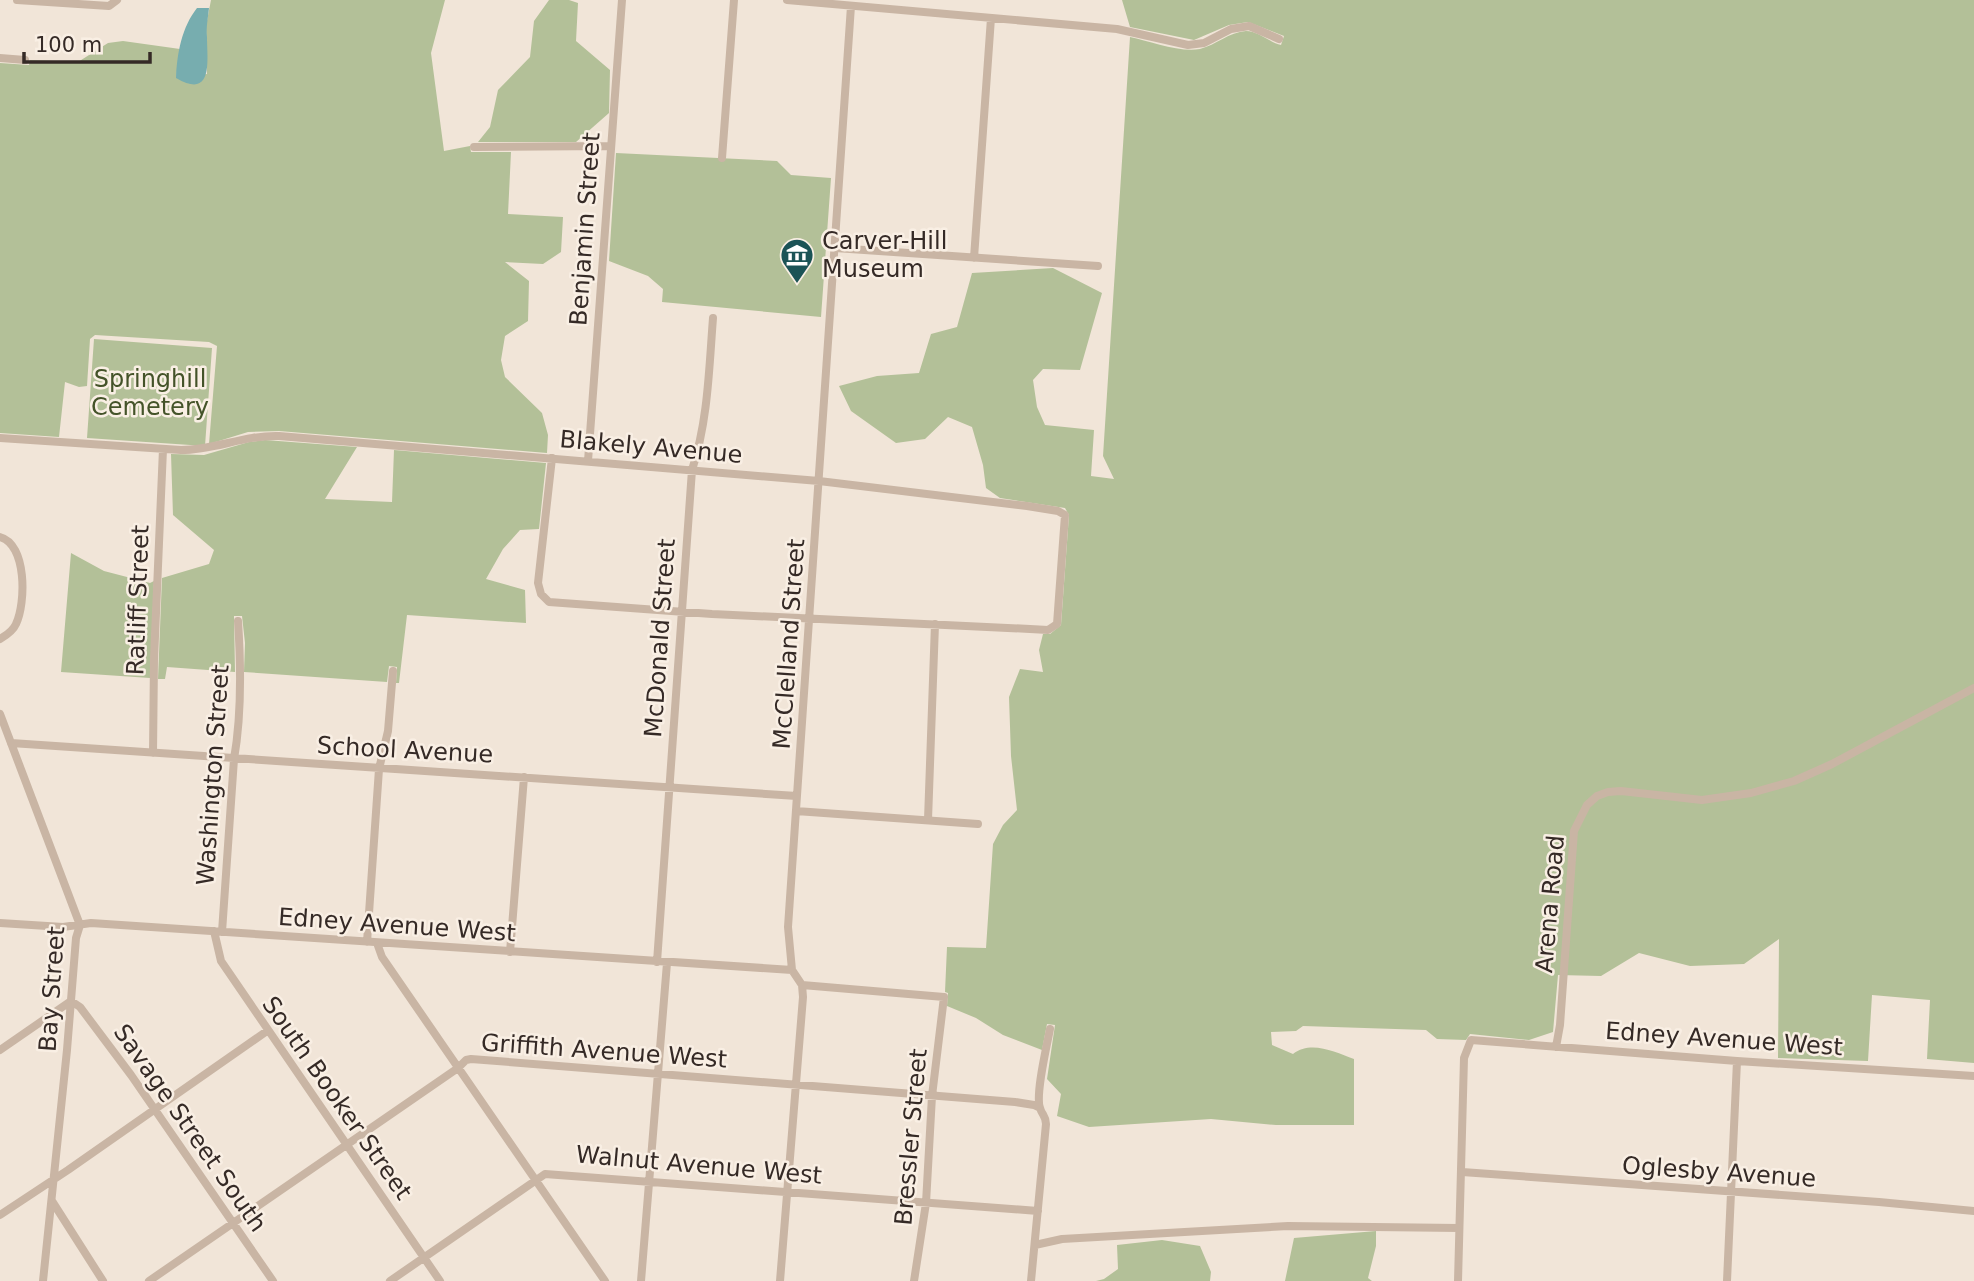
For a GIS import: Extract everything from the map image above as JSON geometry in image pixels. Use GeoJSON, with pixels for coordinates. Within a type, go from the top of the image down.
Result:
{"type":"FeatureCollection","features":[{"type":"Feature","properties":{"kind":"street"},"geometry":{"type":"LineString","coordinates":[[17,0],[109,6],[117,0]]}},
{"type":"Feature","properties":{"kind":"street","name":"Benjamin Street"},"geometry":{"type":"LineString","coordinates":[[588,461],[622,0]]}},
{"type":"Feature","properties":{"kind":"street"},"geometry":{"type":"LineString","coordinates":[[722,158],[734,0]]}},
{"type":"Feature","properties":{"kind":"street"},"geometry":{"type":"LineString","coordinates":[[787,0],[851,6],[865,4],[1117,29],[1188,45],[1204,43],[1226,31],[1241,27],[1252,27],[1279,39]]}},
{"type":"Feature","properties":{"kind":"street","name":"McClelland Street"},"geometry":{"type":"LineString","coordinates":[[802,985],[792,970],[788,927],[851,6]]}},
{"type":"Feature","properties":{"kind":"street"},"geometry":{"type":"LineString","coordinates":[[974,258],[991,18]]}},
{"type":"Feature","properties":{"kind":"street"},"geometry":{"type":"LineString","coordinates":[[0,58],[25,60]]}},
{"type":"Feature","properties":{"kind":"street"},"geometry":{"type":"LineString","coordinates":[[474,147],[610,146]]}},
{"type":"Feature","properties":{"kind":"street"},"geometry":{"type":"LineString","coordinates":[[835,248],[1098,266]]}},
{"type":"Feature","properties":{"kind":"street","name":"McDonald Street"},"geometry":{"type":"LineString","coordinates":[[641,1281],[659,1073],[668,787],[681,612],[692,470],[699,449],[705,412],[713,318]]}},
{"type":"Feature","properties":{"kind":"street","name":"Blakely Avenue"},"geometry":{"type":"LineString","coordinates":[[0,439],[204,450],[265,435],[819,481],[1012,503],[1058,511],[1065,515],[1058,621],[1055,626],[1048,630],[935,624]]}},
{"type":"Feature","properties":{"kind":"street","name":"Ratliff Street"},"geometry":{"type":"LineString","coordinates":[[153,753],[163,449]]}},
{"type":"Feature","properties":{"kind":"street"},"geometry":{"type":"LineString","coordinates":[[552,458],[538,583],[541,594],[553,603],[935,624],[928,820]]}},
{"type":"Feature","properties":{"kind":"street"},"geometry":{"type":"LineString","coordinates":[[0,537],[9,541],[16,549],[22,587],[16,624],[0,639]]}},
{"type":"Feature","properties":{"kind":"street","name":"Washington Street"},"geometry":{"type":"LineString","coordinates":[[218,932],[237,741],[241,643],[238,621]]}},
{"type":"Feature","properties":{"kind":"street"},"geometry":{"type":"LineString","coordinates":[[393,671],[388,731],[379,769],[372,942],[606,1281]]}},
{"type":"Feature","properties":{"kind":"street","name":"Arena Road"},"geometry":{"type":"LineString","coordinates":[[1556,1047],[1560,1025],[1574,831],[1583,811],[1597,796],[1621,791],[1702,800],[1774,787],[1809,775],[1974,688]]}},
{"type":"Feature","properties":{"kind":"street","name":"Bay Street"},"geometry":{"type":"LineString","coordinates":[[0,713],[79,925],[43,1281]]}},
{"type":"Feature","properties":{"kind":"street","name":"School Avenue"},"geometry":{"type":"LineString","coordinates":[[11,743],[797,796]]}},
{"type":"Feature","properties":{"kind":"street"},"geometry":{"type":"LineString","coordinates":[[510,952],[524,777]]}},
{"type":"Feature","properties":{"kind":"street"},"geometry":{"type":"LineString","coordinates":[[796,811],[978,824]]}},
{"type":"Feature","properties":{"kind":"street","name":"Edney Avenue West"},"geometry":{"type":"LineString","coordinates":[[0,923],[63,927],[91,923],[792,970]]}},
{"type":"Feature","properties":{"kind":"street","name":"South Booker Street"},"geometry":{"type":"LineString","coordinates":[[218,932],[220,961],[440,1281]]}},
{"type":"Feature","properties":{"kind":"street"},"geometry":{"type":"LineString","coordinates":[[780,1281],[803,1004],[802,985]]}},
{"type":"Feature","properties":{"kind":"street","name":"Bressler Street"},"geometry":{"type":"LineString","coordinates":[[802,985],[944,997],[932,1096],[926,1203],[914,1281]]}},
{"type":"Feature","properties":{"kind":"street"},"geometry":{"type":"LineString","coordinates":[[0,1050],[71,1001]]}},
{"type":"Feature","properties":{"kind":"street","name":"Savage Street South"},"geometry":{"type":"LineString","coordinates":[[71,1001],[87,1014],[274,1281]]}},
{"type":"Feature","properties":{"kind":"street"},"geometry":{"type":"LineString","coordinates":[[1031,1281],[1046,1124],[1046,1118],[1040,1108],[1041,1083],[1050,1029]]}},
{"type":"Feature","properties":{"kind":"street"},"geometry":{"type":"LineString","coordinates":[[0,1215],[267,1031]]}},
{"type":"Feature","properties":{"kind":"street","name":"Edney Avenue West"},"geometry":{"type":"LineString","coordinates":[[1462,1172],[1464,1058],[1471,1040],[1974,1076]]}},
{"type":"Feature","properties":{"kind":"street","name":"Griffith Avenue West"},"geometry":{"type":"LineString","coordinates":[[149,1281],[471,1059],[1024,1103],[1040,1108]]}},
{"type":"Feature","properties":{"kind":"street"},"geometry":{"type":"LineString","coordinates":[[1727,1281],[1737,1061]]}},
{"type":"Feature","properties":{"kind":"street"},"geometry":{"type":"LineString","coordinates":[[1458,1281],[1462,1172]]}},
{"type":"Feature","properties":{"kind":"street","name":"Oglesby Avenue"},"geometry":{"type":"LineString","coordinates":[[1462,1172],[1974,1211]]}},
{"type":"Feature","properties":{"kind":"street","name":"Walnut Avenue West"},"geometry":{"type":"LineString","coordinates":[[390,1281],[545,1174],[1038,1211]]}},
{"type":"Feature","properties":{"kind":"street"},"geometry":{"type":"LineString","coordinates":[[51,1200],[103,1281]]}},
{"type":"Feature","properties":{"kind":"street"},"geometry":{"type":"LineString","coordinates":[[1035,1245],[1062,1240],[1288,1226],[1460,1228]]}},
{"type":"Feature","properties":{"kind":"green space"},"geometry":{"type":"Polygon","coordinates":[[[211,0],[445,0],[431,53],[444,151],[470,146],[471,152],[511,152],[508,214],[563,217],[561,252],[543,264],[505,262],[529,281],[528,321],[505,336],[501,360],[505,377],[542,413],[548,435],[547,453],[279,431],[248,432],[209,444],[217,346],[209,342],[95,335],[90,339],[87,386],[79,387],[65,382],[59,437],[0,433],[0,63],[29,65],[30,60],[78,62],[108,43],[123,41],[180,49],[176,78],[207,74],[206,26],[211,0]]]}},
{"type":"Feature","properties":{"kind":"green space"},"geometry":{"type":"Polygon","coordinates":[[[549,0],[578,3],[576,41],[610,70],[609,113],[576,142],[478,142],[490,127],[498,90],[530,57],[534,21],[549,0]]]}},
{"type":"Feature","properties":{"kind":"green space"},"geometry":{"type":"Polygon","coordinates":[[[1122,0],[1974,0],[1974,1063],[1927,1059],[1930,1000],[1872,995],[1868,1061],[1778,1058],[1779,939],[1744,964],[1690,966],[1639,953],[1601,976],[1558,975],[1553,1032],[1529,1040],[1470,1034],[1466,1040],[1437,1039],[1426,1030],[1303,1026],[1296,1031],[1271,1032],[1272,1045],[1293,1054],[1307,1048],[1315,1048],[1354,1059],[1354,1125],[1276,1125],[1211,1119],[1089,1127],[1057,1116],[1061,1094],[1047,1079],[1055,1025],[1047,1024],[1042,1050],[1003,1035],[976,1018],[947,1006],[947,947],[986,948],[993,844],[1003,825],[1017,810],[1011,756],[1009,697],[1020,669],[1043,672],[1039,650],[1043,634],[1050,634],[1061,625],[1069,515],[1065,508],[1000,498],[986,488],[983,465],[972,427],[948,417],[925,439],[896,443],[851,411],[839,386],[877,376],[919,373],[931,334],[957,327],[972,273],[1053,268],[1102,293],[1080,370],[1043,369],[1033,380],[1037,407],[1045,425],[1094,430],[1091,476],[1114,479],[1103,456],[1130,37],[1192,50],[1246,31],[1281,45],[1284,36],[1248,22],[1229,25],[1194,40],[1130,27],[1122,0]]]}},
{"type":"Feature","properties":{"kind":"green space"},"geometry":{"type":"Polygon","coordinates":[[[616,153],[777,161],[791,175],[831,178],[821,317],[662,302],[663,289],[648,276],[609,261],[616,153]]]}},
{"type":"Feature","properties":{"kind":"green space","name":"Springhill Cemetery"},"geometry":{"type":"Polygon","coordinates":[[[94,339],[212,348],[205,446],[87,438],[94,339]]]}},
{"type":"Feature","properties":{"kind":"green space"},"geometry":{"type":"Polygon","coordinates":[[[265,440],[357,447],[325,499],[392,502],[394,450],[546,463],[539,529],[520,530],[503,549],[486,579],[525,590],[526,623],[407,615],[399,683],[396,683],[397,667],[389,666],[387,682],[244,672],[242,616],[234,616],[235,672],[167,667],[165,679],[158,679],[162,578],[209,564],[214,550],[173,515],[171,454],[204,455],[265,440]]]}},
{"type":"Feature","properties":{"kind":"green space"},"geometry":{"type":"Polygon","coordinates":[[[71,553],[104,571],[150,583],[154,581],[150,678],[61,672],[71,553]]]}},
{"type":"Feature","properties":{"kind":"green space"},"geometry":{"type":"Polygon","coordinates":[[[1376,1231],[1376,1246],[1368,1278],[1372,1281],[1285,1281],[1294,1238],[1376,1231]]]}},
{"type":"Feature","properties":{"kind":"green space"},"geometry":{"type":"Polygon","coordinates":[[[1162,1240],[1200,1246],[1211,1272],[1210,1281],[1096,1281],[1118,1269],[1117,1245],[1162,1240]]]}},
{"type":"Feature","properties":{"kind":"water"},"geometry":{"type":"Polygon","coordinates":[[[197,8],[209,8],[206,74],[203,81],[197,84],[176,78],[181,41],[197,8]]]}},
{"type":"Feature","properties":{"kind":"place","name":"Carver-Hill Museum"},"geometry":{"type":"Point","coordinates":[797,285]}}]}
